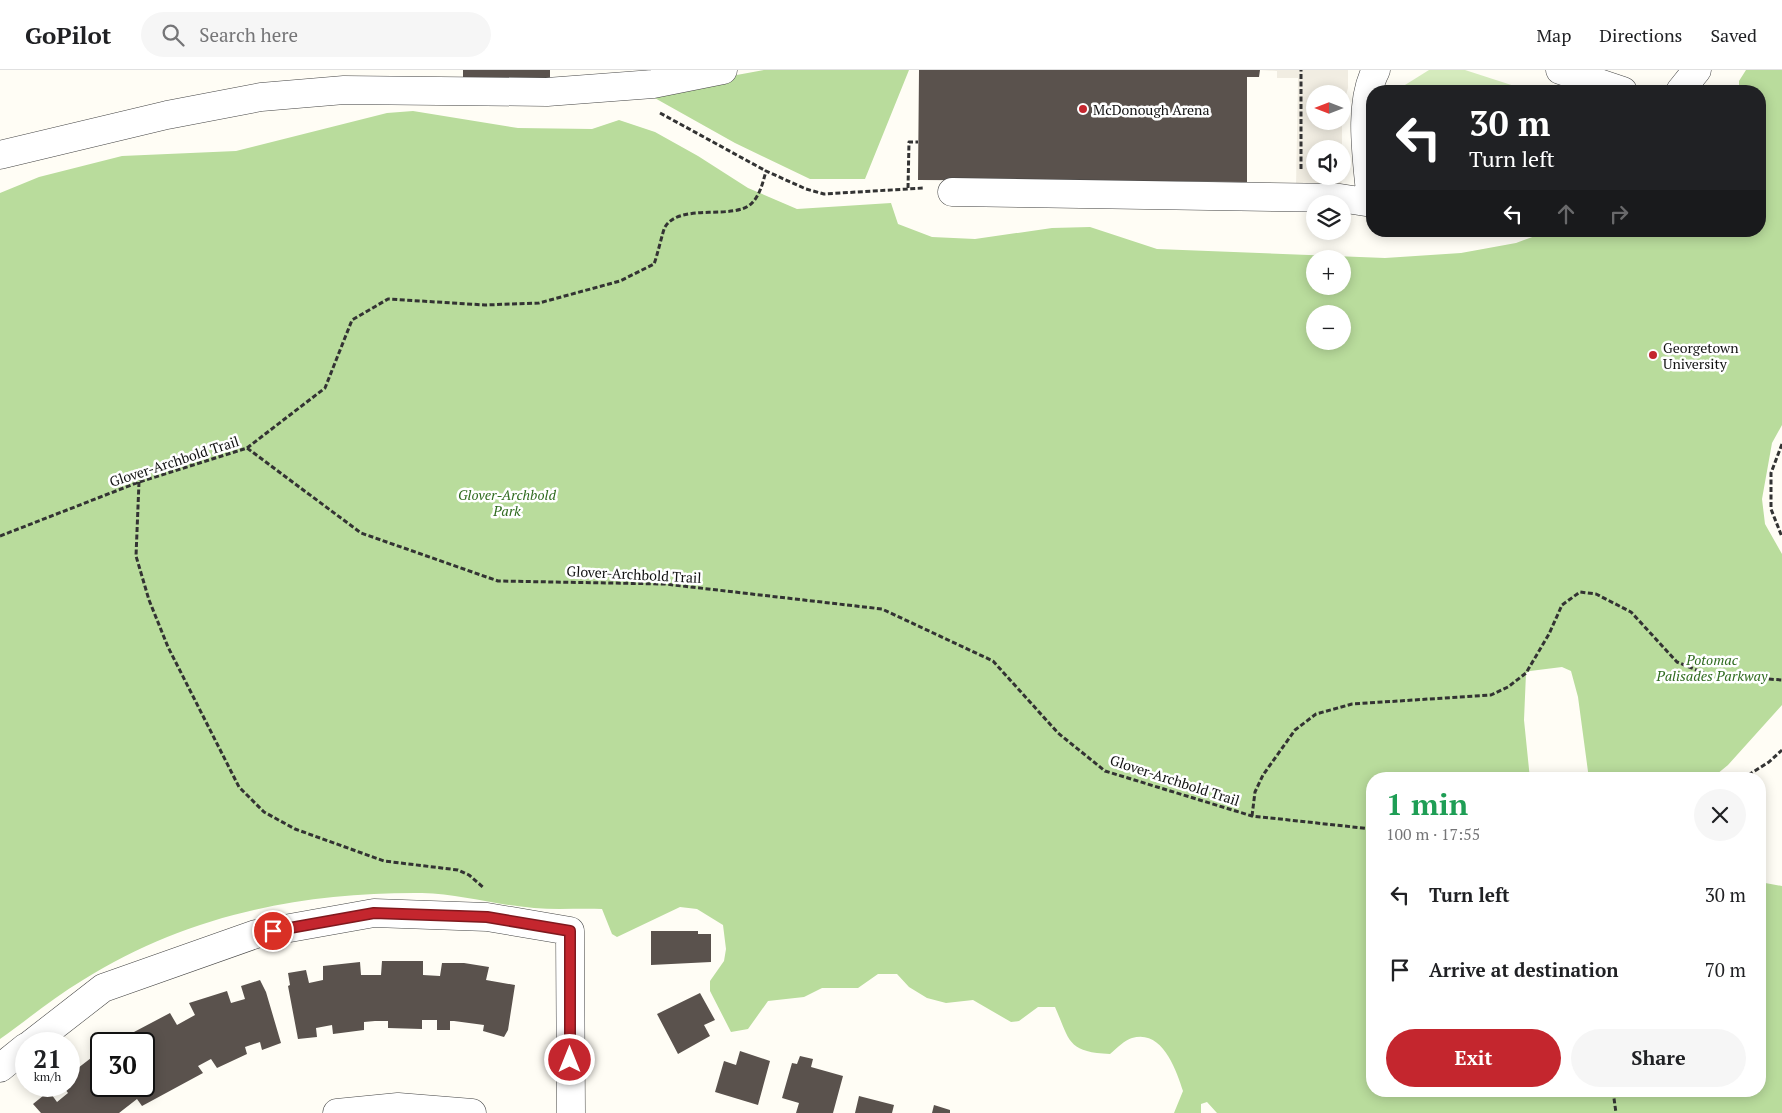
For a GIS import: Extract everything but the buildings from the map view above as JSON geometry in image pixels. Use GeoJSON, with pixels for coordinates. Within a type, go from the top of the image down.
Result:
{"type":"FeatureCollection","features":[{"type":"Feature","properties":{"kind":"street"},"geometry":{"type":"LineString","coordinates":[[0,156],[168,114],[260,97],[344,90],[547,92],[653,84],[723,70]]}},
{"type":"Feature","properties":{"kind":"street"},"geometry":{"type":"LineString","coordinates":[[1370,85],[1376,70]]}},
{"type":"Feature","properties":{"kind":"street"},"geometry":{"type":"LineString","coordinates":[[1560,70],[1605,85]]}},
{"type":"Feature","properties":{"kind":"street"},"geometry":{"type":"LineString","coordinates":[[1685,85],[1697,70]]}},
{"type":"Feature","properties":{"kind":"street"},"geometry":{"type":"LineString","coordinates":[[1366,113],[1366,147]]}},
{"type":"Feature","properties":{"kind":"street"},"geometry":{"type":"LineString","coordinates":[[952,192],[1340,198],[1366,202]]}},
{"type":"Feature","properties":{"kind":"street"},"geometry":{"type":"LineString","coordinates":[[46,1032],[103,988],[256,934],[374,913],[487,917],[570,931],[571,1113]]}},
{"type":"Feature","properties":{"kind":"street"},"geometry":{"type":"LineString","coordinates":[[0,1068],[15,1056]]}},
{"type":"Feature","properties":{"kind":"street"},"geometry":{"type":"LineString","coordinates":[[337,1113],[398,1107],[472,1113]]}},
{"type":"Feature","properties":{"kind":"path"},"geometry":{"type":"LineString","coordinates":[[1300,198],[1301,70]]}},
{"type":"Feature","properties":{"kind":"path"},"geometry":{"type":"LineString","coordinates":[[653,109],[766,171],[806,189],[824,194],[908,188],[908,142],[918,142]]}},
{"type":"Feature","properties":{"kind":"path"},"geometry":{"type":"LineString","coordinates":[[247,448],[325,388],[352,320],[388,299],[485,305],[539,303],[620,281],[654,264],[665,226],[681,215],[739,210],[751,205],[758,195],[766,171]]}},
{"type":"Feature","properties":{"kind":"path"},"geometry":{"type":"LineString","coordinates":[[1782,444],[1771,473],[1772,509],[1782,537]]}},
{"type":"Feature","properties":{"kind":"path","name":"Glover-Archbold Trail"},"geometry":{"type":"LineString","coordinates":[[0,536],[139,482],[247,448],[361,533],[498,581],[665,584],[882,608],[994,661],[1058,733],[1105,771],[1252,816],[1366,828]]}},
{"type":"Feature","properties":{"kind":"path"},"geometry":{"type":"LineString","coordinates":[[139,482],[136,556],[149,600],[168,647],[239,787],[264,812],[295,830],[384,861],[458,870],[479,882],[488,893]]}},
{"type":"Feature","properties":{"kind":"path","name":"Glover-Archbold Trail"},"geometry":{"type":"LineString","coordinates":[[1252,816],[1255,792],[1263,774],[1296,730],[1316,714],[1352,704],[1491,695],[1508,687],[1526,673],[1549,634],[1562,605],[1580,592],[1596,594],[1631,612],[1677,662],[1709,675],[1782,680]]}},
{"type":"Feature","properties":{"kind":"path"},"geometry":{"type":"LineString","coordinates":[[1753,772],[1769,762],[1782,750]]}},
{"type":"Feature","properties":{"kind":"path"},"geometry":{"type":"LineString","coordinates":[[1614,1097],[1616,1113]]}},
{"type":"Feature","properties":{"kind":"green space"},"geometry":{"type":"Polygon","coordinates":[[[764,70],[909,70],[865,179],[810,179],[735,143],[644,92],[764,70]]]}},
{"type":"Feature","properties":{"kind":"green space"},"geometry":{"type":"Polygon","coordinates":[[[1429,70],[1465,70],[1511,85],[1405,85],[1429,70]]]}},
{"type":"Feature","properties":{"kind":"green space","name":"Glover-Archbold Park"},"geometry":{"type":"Polygon","coordinates":[[[1746,70],[1782,70],[1782,425],[1772,443],[1762,499],[1765,524],[1782,554],[1782,705],[1720,772],[1588,772],[1578,697],[1571,671],[1562,667],[1530,671],[1526,673],[1524,720],[1529,772],[1366,772],[1366,1097],[1766,1097],[1766,883],[1782,886],[1782,1113],[1217,1113],[1207,1102],[1201,1104],[1201,1113],[1174,1113],[1183,1091],[1172,1062],[1159,1045],[1152,1039],[1143,1037],[1129,1039],[1110,1054],[1085,1051],[1072,1042],[1055,1007],[1038,1007],[1019,1021],[1011,1022],[973,1000],[946,1003],[927,998],[909,987],[897,974],[878,974],[858,988],[822,988],[804,997],[768,1001],[748,1029],[731,1032],[710,991],[710,981],[724,961],[726,949],[723,925],[697,909],[680,907],[617,937],[612,934],[602,909],[534,908],[450,895],[422,893],[333,897],[289,903],[246,912],[204,924],[163,939],[122,958],[72,987],[0,1039],[0,193],[39,177],[122,156],[236,151],[387,113],[413,111],[518,128],[592,129],[619,120],[655,132],[698,156],[748,188],[797,209],[891,203],[898,224],[932,237],[975,239],[1052,228],[1090,227],[1157,249],[1306,255],[1306,295],[1351,295],[1351,257],[1385,258],[1461,253],[1516,243],[1532,237],[1766,237],[1766,85],[1739,85],[1739,81],[1746,70]]]}},
{"type":"Feature","properties":{"kind":"shaded area"},"geometry":{"type":"Polygon","coordinates":[[[1260,70],[1348,70],[1348,85],[1306,85],[1306,130],[1342,130],[1342,140],[1306,140],[1306,185],[1341,185],[1341,187],[1296,187],[1298,78],[1277,78],[1277,71],[1260,70]]]}},
{"type":"Feature","properties":{"kind":"place","name":"McDonough Arena"},"geometry":{"type":"Point","coordinates":[1083,109]}},
{"type":"Feature","properties":{"kind":"place","name":"Georgetown University"},"geometry":{"type":"Point","coordinates":[1653,355]}},
{"type":"Feature","properties":{"kind":"route"},"geometry":{"type":"LineString","coordinates":[[273,931],[374,913],[487,917],[570,931],[570,1060]]}},
{"type":"Feature","properties":{"kind":"park label","name":"Potomac Palisades Parkway"},"geometry":{"type":"Point","coordinates":[1712,668]}}]}
